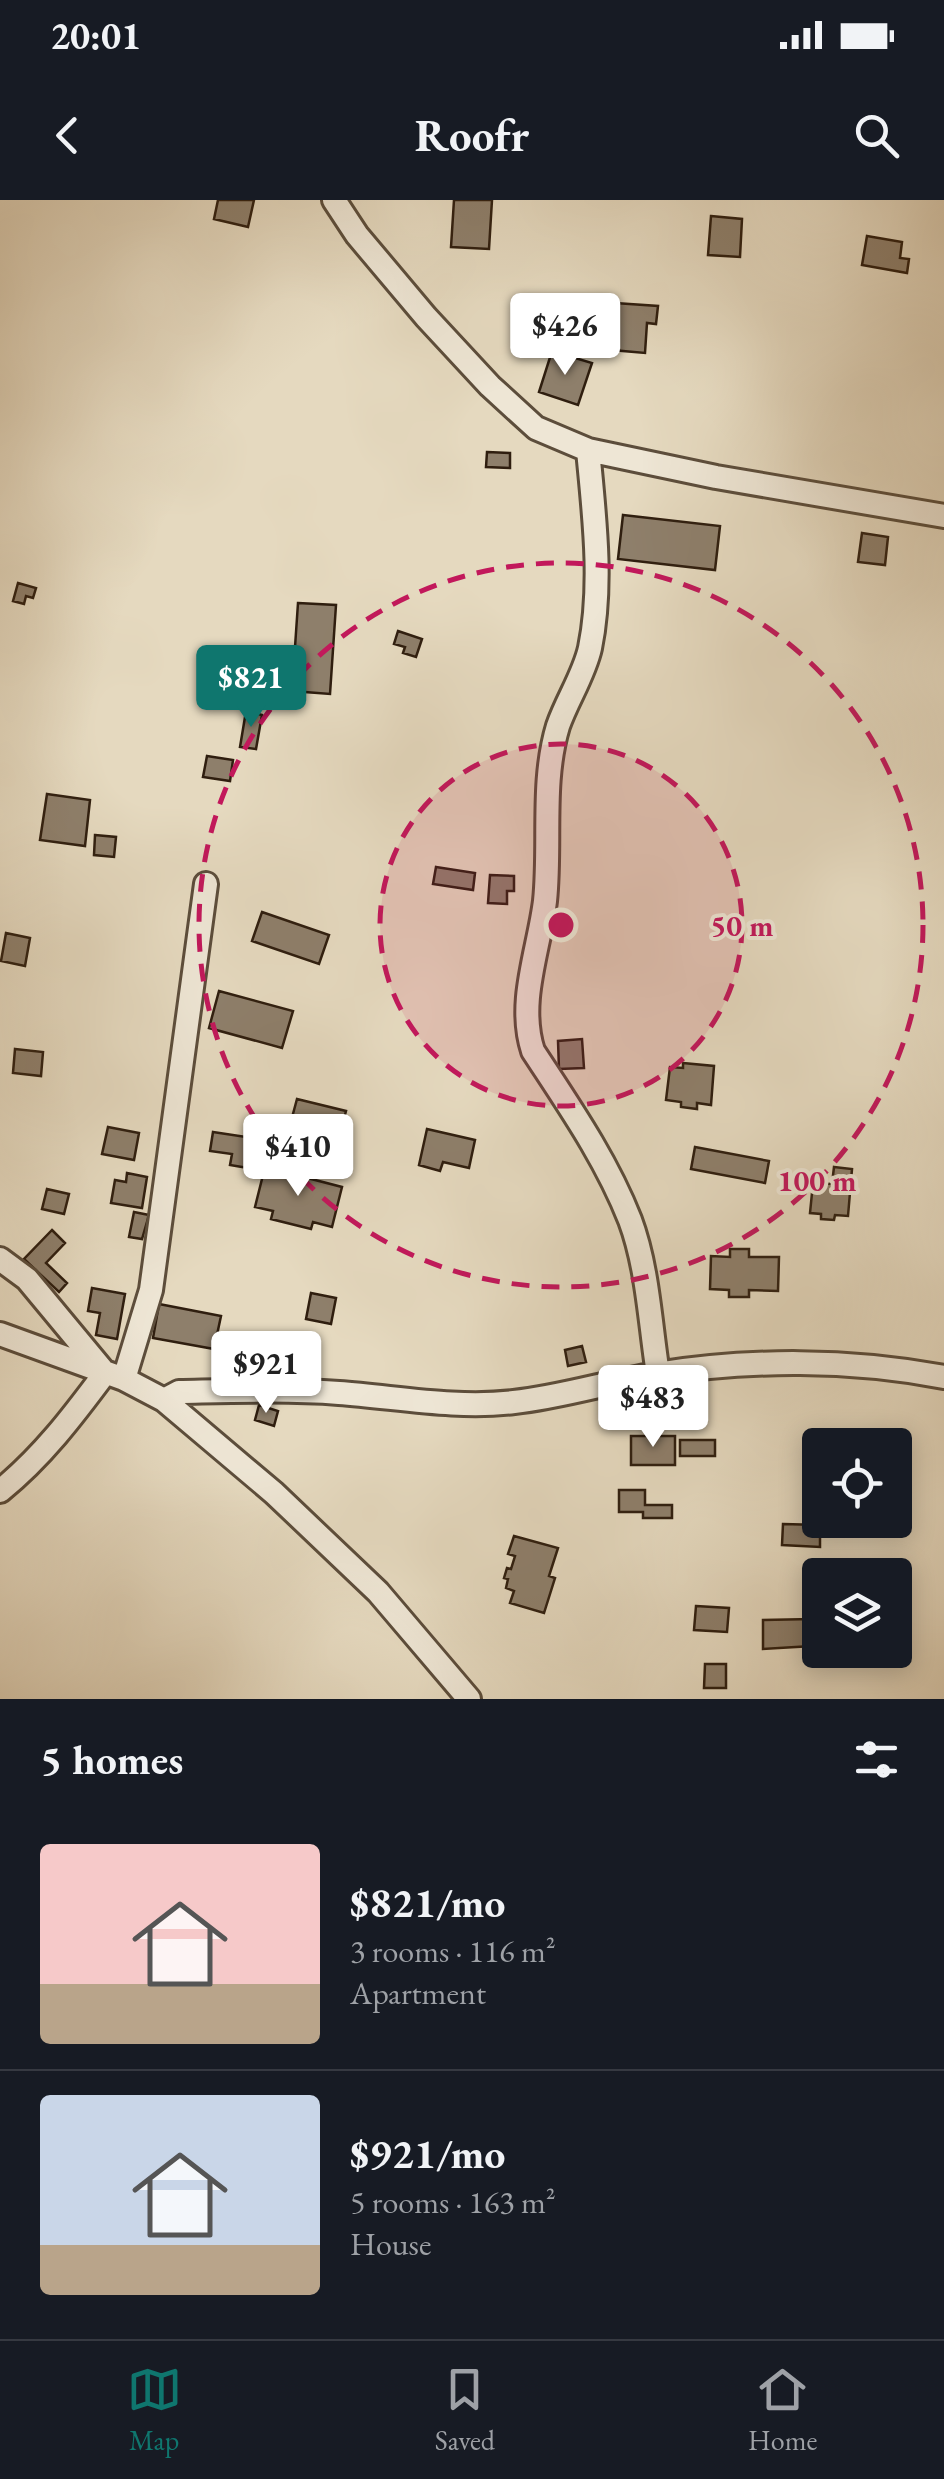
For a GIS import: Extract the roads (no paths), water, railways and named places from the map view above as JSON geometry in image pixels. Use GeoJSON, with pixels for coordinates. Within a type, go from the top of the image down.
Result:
{"type":"FeatureCollection","features":[{"type":"Feature","properties":{"kind":"street"},"geometry":{"type":"LineString","coordinates":[[334,200],[357,236],[426,317],[490,386],[536,428],[588,450],[716,478],[944,516]]}},
{"type":"Feature","properties":{"kind":"street"},"geometry":{"type":"LineString","coordinates":[[588,450],[596,600],[590,651],[558,728],[547,807],[545,901],[531,968],[528,1035],[534,1052],[600,1155],[631,1223],[658,1374]]}},
{"type":"Feature","properties":{"kind":"street"},"geometry":{"type":"LineString","coordinates":[[0,1491],[26,1470],[114,1376],[151,1290],[206,884]]}},
{"type":"Feature","properties":{"kind":"street"},"geometry":{"type":"LineString","coordinates":[[0,1259],[27,1280],[114,1376]]}},
{"type":"Feature","properties":{"kind":"street"},"geometry":{"type":"LineString","coordinates":[[0,1334],[114,1376],[164,1400],[274,1493],[378,1592],[469,1699]]}},
{"type":"Feature","properties":{"kind":"street"},"geometry":{"type":"LineString","coordinates":[[164,1400],[178,1392],[300,1390],[459,1403],[513,1402],[658,1374],[731,1366],[887,1366],[944,1377]]}}]}
